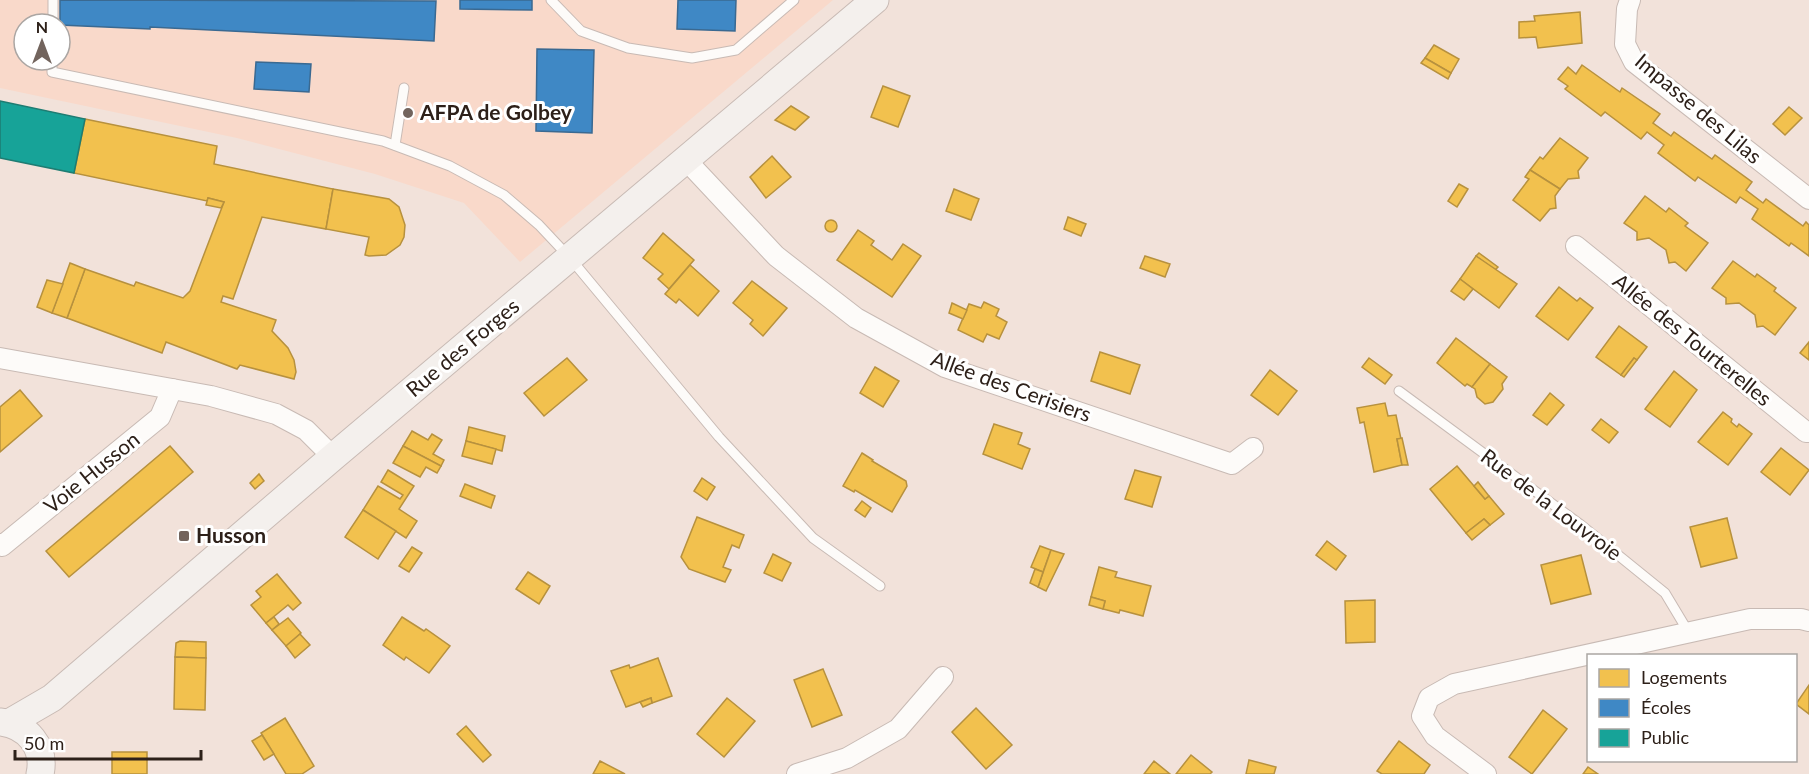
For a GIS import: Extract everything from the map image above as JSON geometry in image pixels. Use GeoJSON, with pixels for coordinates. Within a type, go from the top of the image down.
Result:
{"type":"FeatureCollection","features":[{"type":"Feature","properties":{"kind":"main road","name":"Rue des Forges"},"geometry":{"type":"LineString","coordinates":[[5,722],[52,698],[333,457],[875,0]]}},
{"type":"Feature","properties":{"kind":"main road"},"geometry":{"type":"LineString","coordinates":[[36,744],[52,698]]}},
{"type":"Feature","properties":{"kind":"main road"},"geometry":{"type":"LineString","coordinates":[[5,722],[30,734],[41,755],[40,774]]}},
{"type":"Feature","properties":{"kind":"street","name":"Impasse des Lilas"},"geometry":{"type":"LineString","coordinates":[[1630,0],[1627,9],[1625,44],[1634,62],[1809,199]]}},
{"type":"Feature","properties":{"kind":"street","name":"Allée des Cerisiers"},"geometry":{"type":"LineString","coordinates":[[686,160],[776,256],[856,318],[945,367],[1232,464],[1252,448]]}},
{"type":"Feature","properties":{"kind":"street","name":"Allée des Tourterelles"},"geometry":{"type":"LineString","coordinates":[[1576,246],[1806,432],[1809,432]]}},
{"type":"Feature","properties":{"kind":"street"},"geometry":{"type":"LineString","coordinates":[[0,358],[210,396],[276,414],[306,430],[333,457]]}},
{"type":"Feature","properties":{"kind":"street","name":"Voie Husson"},"geometry":{"type":"LineString","coordinates":[[0,544],[2,546],[160,417],[172,389]]}},
{"type":"Feature","properties":{"kind":"street"},"geometry":{"type":"LineString","coordinates":[[1592,654],[1750,619],[1809,621]]}},
{"type":"Feature","properties":{"kind":"street"},"geometry":{"type":"LineString","coordinates":[[1485,774],[1435,736],[1422,716],[1429,698],[1454,684],[1587,655]]}},
{"type":"Feature","properties":{"kind":"street"},"geometry":{"type":"LineString","coordinates":[[797,774],[847,758],[898,729],[943,676]]}},
{"type":"Feature","properties":{"kind":"lane"},"geometry":{"type":"LineString","coordinates":[[551,0],[581,32],[628,48],[692,58],[736,50],[794,0]]}},
{"type":"Feature","properties":{"kind":"lane"},"geometry":{"type":"LineString","coordinates":[[52,72],[383,141],[450,166],[504,195],[539,225],[570,258],[719,437],[813,538],[880,586]]}},
{"type":"Feature","properties":{"kind":"lane"},"geometry":{"type":"LineString","coordinates":[[394,145],[404,88]]}},
{"type":"Feature","properties":{"kind":"lane","name":"Rue de la Louvroie"},"geometry":{"type":"LineString","coordinates":[[1399,391],[1581,525],[1665,593],[1689,633]]}},
{"type":"Feature","properties":{"kind":"shaded area","name":"AFPA de Golbey"},"geometry":{"type":"Polygon","coordinates":[[[0,0],[833,0],[520,262],[464,203],[375,174],[237,138],[0,88],[0,0]]]}},
{"type":"Feature","properties":{"kind":"building: Logements"},"geometry":{"type":"Polygon","coordinates":[[[1580,12],[1582,43],[1538,48],[1536,37],[1519,38],[1519,22],[1535,21],[1534,16],[1580,12]]]}},
{"type":"Feature","properties":{"kind":"building: Logements"},"geometry":{"type":"Polygon","coordinates":[[[1434,45],[1459,59],[1451,73],[1425,58],[1434,45]]]}},
{"type":"Feature","properties":{"kind":"building: Logements"},"geometry":{"type":"Polygon","coordinates":[[[1425,58],[1451,73],[1448,79],[1421,63],[1425,58]]]}},
{"type":"Feature","properties":{"kind":"building: Logements"},"geometry":{"type":"Polygon","coordinates":[[[1582,65],[1620,92],[1622,88],[1660,114],[1653,123],[1671,136],[1674,132],[1712,159],[1715,155],[1752,182],[1746,190],[1763,203],[1766,199],[1803,226],[1806,222],[1809,225],[1809,256],[1791,243],[1789,246],[1752,219],[1758,209],[1740,197],[1736,203],[1698,177],[1695,181],[1658,153],[1664,145],[1647,132],[1641,139],[1605,112],[1601,116],[1565,89],[1568,86],[1558,79],[1568,67],[1576,74],[1582,65]]]}},
{"type":"Feature","properties":{"kind":"building: Logements"},"geometry":{"type":"Polygon","coordinates":[[[883,86],[910,96],[898,127],[871,117],[883,86]]]}},
{"type":"Feature","properties":{"kind":"building: Logements"},"geometry":{"type":"Polygon","coordinates":[[[791,106],[809,117],[795,130],[775,120],[791,106]]]}},
{"type":"Feature","properties":{"kind":"building: Logements"},"geometry":{"type":"Polygon","coordinates":[[[1789,107],[1802,118],[1785,135],[1773,124],[1789,107]]]}},
{"type":"Feature","properties":{"kind":"building: Logements"},"geometry":{"type":"Polygon","coordinates":[[[85,119],[217,146],[214,164],[333,189],[326,229],[262,217],[233,299],[223,296],[221,302],[276,320],[272,331],[288,348],[294,360],[296,372],[294,379],[240,365],[237,369],[166,342],[162,353],[67,318],[85,269],[134,286],[136,282],[183,298],[190,291],[224,202],[208,198],[207,201],[74,173],[85,119]]]}},
{"type":"Feature","properties":{"kind":"building: Logements"},"geometry":{"type":"Polygon","coordinates":[[[1560,138],[1588,158],[1578,171],[1579,178],[1568,179],[1560,189],[1530,170],[1540,157],[1543,159],[1560,138]]]}},
{"type":"Feature","properties":{"kind":"building: Logements"},"geometry":{"type":"Polygon","coordinates":[[[772,156],[791,177],[766,198],[750,177],[772,156]]]}},
{"type":"Feature","properties":{"kind":"building: Logements"},"geometry":{"type":"Polygon","coordinates":[[[1530,170],[1560,189],[1555,196],[1556,208],[1550,209],[1540,221],[1513,200],[1529,179],[1525,177],[1530,170]]]}},
{"type":"Feature","properties":{"kind":"building: Logements"},"geometry":{"type":"Polygon","coordinates":[[[1459,184],[1468,189],[1457,207],[1448,201],[1459,184]]]}},
{"type":"Feature","properties":{"kind":"building: Logements"},"geometry":{"type":"Polygon","coordinates":[[[333,189],[389,199],[399,207],[405,225],[404,237],[400,245],[386,255],[369,256],[365,255],[369,237],[326,229],[333,189]]]}},
{"type":"Feature","properties":{"kind":"building: Logements"},"geometry":{"type":"Polygon","coordinates":[[[954,189],[979,199],[971,220],[946,211],[954,189]]]}},
{"type":"Feature","properties":{"kind":"building: Logements"},"geometry":{"type":"Polygon","coordinates":[[[1645,196],[1666,212],[1669,208],[1688,223],[1685,226],[1708,243],[1686,271],[1675,262],[1669,263],[1666,250],[1649,238],[1637,240],[1637,232],[1624,223],[1645,196]]]}},
{"type":"Feature","properties":{"kind":"building: Logements"},"geometry":{"type":"Polygon","coordinates":[[[208,198],[224,202],[221,208],[206,205],[208,198]]]}},
{"type":"Feature","properties":{"kind":"building: Logements"},"geometry":{"type":"Polygon","coordinates":[[[1068,217],[1086,224],[1081,236],[1064,229],[1068,217]]]}},
{"type":"Feature","properties":{"kind":"building: Logements"},"geometry":{"type":"Polygon","coordinates":[[[831,220],[837,226],[831,232],[825,226],[831,220]]]}},
{"type":"Feature","properties":{"kind":"building: Logements"},"geometry":{"type":"Polygon","coordinates":[[[858,230],[874,241],[871,245],[892,260],[903,244],[921,256],[892,297],[837,260],[858,230]]]}},
{"type":"Feature","properties":{"kind":"building: Logements"},"geometry":{"type":"Polygon","coordinates":[[[663,233],[694,260],[669,289],[658,279],[663,274],[643,258],[663,233]]]}},
{"type":"Feature","properties":{"kind":"building: Logements"},"geometry":{"type":"Polygon","coordinates":[[[1479,253],[1498,267],[1495,270],[1476,256],[1479,253]]]}},
{"type":"Feature","properties":{"kind":"building: Logements"},"geometry":{"type":"Polygon","coordinates":[[[1145,256],[1170,264],[1165,277],[1140,268],[1145,256]]]}},
{"type":"Feature","properties":{"kind":"building: Logements"},"geometry":{"type":"Polygon","coordinates":[[[1476,256],[1517,284],[1499,308],[1460,279],[1476,256]]]}},
{"type":"Feature","properties":{"kind":"building: Logements"},"geometry":{"type":"Polygon","coordinates":[[[1733,261],[1755,277],[1757,274],[1776,288],[1774,291],[1796,308],[1775,335],[1763,326],[1757,327],[1755,315],[1739,303],[1726,304],[1726,298],[1712,288],[1733,261]]]}},
{"type":"Feature","properties":{"kind":"building: Logements"},"geometry":{"type":"Polygon","coordinates":[[[70,263],[85,269],[67,318],[52,313],[70,263]]]}},
{"type":"Feature","properties":{"kind":"building: Logements"},"geometry":{"type":"Polygon","coordinates":[[[690,265],[719,291],[698,316],[679,299],[676,303],[665,294],[690,265]]]}},
{"type":"Feature","properties":{"kind":"building: Logements"},"geometry":{"type":"Polygon","coordinates":[[[1460,279],[1473,289],[1464,300],[1451,291],[1460,279]]]}},
{"type":"Feature","properties":{"kind":"building: Logements"},"geometry":{"type":"Polygon","coordinates":[[[47,280],[63,284],[52,313],[37,307],[47,280]]]}},
{"type":"Feature","properties":{"kind":"building: Logements"},"geometry":{"type":"Polygon","coordinates":[[[752,281],[787,308],[763,336],[750,324],[753,320],[733,303],[752,281]]]}},
{"type":"Feature","properties":{"kind":"building: Logements"},"geometry":{"type":"Polygon","coordinates":[[[1559,287],[1577,301],[1580,298],[1593,308],[1568,340],[1536,316],[1559,287]]]}},
{"type":"Feature","properties":{"kind":"building: Logements"},"geometry":{"type":"Polygon","coordinates":[[[984,302],[999,309],[996,316],[1007,322],[999,339],[987,334],[983,342],[958,330],[969,304],[981,308],[984,302]]]}},
{"type":"Feature","properties":{"kind":"building: Logements"},"geometry":{"type":"Polygon","coordinates":[[[952,303],[967,310],[963,319],[949,313],[952,303]]]}},
{"type":"Feature","properties":{"kind":"building: Logements"},"geometry":{"type":"Polygon","coordinates":[[[1619,326],[1647,347],[1637,360],[1634,358],[1621,375],[1596,357],[1619,326]]]}},
{"type":"Feature","properties":{"kind":"building: Logements"},"geometry":{"type":"Polygon","coordinates":[[[1456,338],[1490,364],[1472,387],[1467,384],[1465,386],[1437,363],[1456,338]]]}},
{"type":"Feature","properties":{"kind":"building: Logements"},"geometry":{"type":"Polygon","coordinates":[[[1809,342],[1809,360],[1800,353],[1809,342]]]}},
{"type":"Feature","properties":{"kind":"building: Logements"},"geometry":{"type":"Polygon","coordinates":[[[1100,352],[1140,365],[1130,394],[1091,381],[1100,352]]]}},
{"type":"Feature","properties":{"kind":"building: Logements"},"geometry":{"type":"Polygon","coordinates":[[[567,358],[587,380],[544,416],[524,393],[567,358]]]}},
{"type":"Feature","properties":{"kind":"building: Logements"},"geometry":{"type":"Polygon","coordinates":[[[1369,358],[1392,375],[1385,384],[1362,367],[1369,358]]]}},
{"type":"Feature","properties":{"kind":"building: Logements"},"geometry":{"type":"Polygon","coordinates":[[[1634,358],[1637,360],[1624,377],[1621,375],[1634,358]]]}},
{"type":"Feature","properties":{"kind":"building: Logements"},"geometry":{"type":"Polygon","coordinates":[[[1490,364],[1507,377],[1502,384],[1503,389],[1493,402],[1485,404],[1477,397],[1472,387],[1490,364]]]}},
{"type":"Feature","properties":{"kind":"building: Logements"},"geometry":{"type":"Polygon","coordinates":[[[875,367],[899,381],[883,407],[860,393],[875,367]]]}},
{"type":"Feature","properties":{"kind":"building: Logements"},"geometry":{"type":"Polygon","coordinates":[[[1270,370],[1297,391],[1278,415],[1251,395],[1270,370]]]}},
{"type":"Feature","properties":{"kind":"building: Logements"},"geometry":{"type":"Polygon","coordinates":[[[1674,371],[1697,390],[1670,427],[1645,409],[1674,371]]]}},
{"type":"Feature","properties":{"kind":"building: Logements"},"geometry":{"type":"Polygon","coordinates":[[[20,390],[42,416],[0,452],[0,407],[20,390]]]}},
{"type":"Feature","properties":{"kind":"building: Logements"},"geometry":{"type":"Polygon","coordinates":[[[1550,393],[1564,405],[1547,425],[1533,415],[1550,393]]]}},
{"type":"Feature","properties":{"kind":"building: Logements"},"geometry":{"type":"Polygon","coordinates":[[[1385,403],[1388,416],[1396,415],[1401,439],[1397,439],[1402,465],[1374,472],[1364,422],[1360,423],[1357,408],[1385,403]]]}},
{"type":"Feature","properties":{"kind":"building: Logements"},"geometry":{"type":"Polygon","coordinates":[[[1723,412],[1732,419],[1731,422],[1737,427],[1739,424],[1752,434],[1728,465],[1698,442],[1723,412]]]}},
{"type":"Feature","properties":{"kind":"building: Logements"},"geometry":{"type":"Polygon","coordinates":[[[1601,419],[1618,432],[1609,443],[1592,430],[1601,419]]]}},
{"type":"Feature","properties":{"kind":"building: Logements"},"geometry":{"type":"Polygon","coordinates":[[[994,424],[1022,433],[1018,444],[1030,449],[1022,469],[983,454],[994,424]]]}},
{"type":"Feature","properties":{"kind":"building: Logements"},"geometry":{"type":"Polygon","coordinates":[[[469,427],[505,436],[502,451],[466,441],[469,427]]]}},
{"type":"Feature","properties":{"kind":"building: Logements"},"geometry":{"type":"Polygon","coordinates":[[[412,431],[428,440],[432,434],[442,440],[433,454],[444,460],[441,466],[403,446],[412,431]]]}},
{"type":"Feature","properties":{"kind":"building: Logements"},"geometry":{"type":"Polygon","coordinates":[[[1402,438],[1408,465],[1402,465],[1397,439],[1402,438]]]}},
{"type":"Feature","properties":{"kind":"building: Logements"},"geometry":{"type":"Polygon","coordinates":[[[466,441],[496,449],[492,464],[462,456],[466,441]]]}},
{"type":"Feature","properties":{"kind":"building: Logements"},"geometry":{"type":"Polygon","coordinates":[[[170,446],[193,472],[69,577],[46,551],[170,446]]]}},
{"type":"Feature","properties":{"kind":"building: Logements"},"geometry":{"type":"Polygon","coordinates":[[[403,446],[441,466],[437,473],[426,467],[420,477],[393,463],[403,446]]]}},
{"type":"Feature","properties":{"kind":"building: Logements"},"geometry":{"type":"Polygon","coordinates":[[[1781,448],[1809,470],[1790,495],[1761,472],[1781,448]]]}},
{"type":"Feature","properties":{"kind":"building: Logements"},"geometry":{"type":"Polygon","coordinates":[[[862,453],[906,481],[907,486],[892,512],[855,490],[854,492],[843,486],[862,453]]]}},
{"type":"Feature","properties":{"kind":"building: Logements"},"geometry":{"type":"Polygon","coordinates":[[[1457,466],[1485,499],[1489,496],[1504,514],[1490,525],[1484,519],[1466,533],[1430,489],[1457,466]]]}},
{"type":"Feature","properties":{"kind":"building: Logements"},"geometry":{"type":"Polygon","coordinates":[[[388,470],[414,486],[399,509],[417,521],[406,538],[363,510],[378,486],[400,499],[403,495],[381,482],[388,470]]]}},
{"type":"Feature","properties":{"kind":"building: Logements"},"geometry":{"type":"Polygon","coordinates":[[[1135,470],[1161,477],[1152,507],[1125,499],[1135,470]]]}},
{"type":"Feature","properties":{"kind":"building: Logements"},"geometry":{"type":"Polygon","coordinates":[[[259,474],[264,481],[255,489],[250,483],[259,474]]]}},
{"type":"Feature","properties":{"kind":"building: Logements"},"geometry":{"type":"Polygon","coordinates":[[[702,478],[715,487],[707,500],[694,491],[702,478]]]}},
{"type":"Feature","properties":{"kind":"building: Logements"},"geometry":{"type":"Polygon","coordinates":[[[1478,482],[1489,496],[1485,499],[1474,486],[1478,482]]]}},
{"type":"Feature","properties":{"kind":"building: Logements"},"geometry":{"type":"Polygon","coordinates":[[[465,484],[495,496],[491,508],[460,496],[465,484]]]}},
{"type":"Feature","properties":{"kind":"building: Logements"},"geometry":{"type":"Polygon","coordinates":[[[862,501],[871,508],[865,517],[855,510],[862,501]]]}},
{"type":"Feature","properties":{"kind":"building: Logements"},"geometry":{"type":"Polygon","coordinates":[[[363,510],[396,531],[378,559],[345,537],[363,510]]]}},
{"type":"Feature","properties":{"kind":"building: Logements"},"geometry":{"type":"Polygon","coordinates":[[[697,517],[744,535],[739,548],[732,545],[723,567],[731,570],[725,582],[689,569],[681,557],[697,517]]]}},
{"type":"Feature","properties":{"kind":"building: Logements"},"geometry":{"type":"Polygon","coordinates":[[[1727,518],[1737,558],[1701,567],[1690,527],[1727,518]]]}},
{"type":"Feature","properties":{"kind":"building: Logements"},"geometry":{"type":"Polygon","coordinates":[[[1484,519],[1490,525],[1472,540],[1466,533],[1484,519]]]}},
{"type":"Feature","properties":{"kind":"building: Logements"},"geometry":{"type":"Polygon","coordinates":[[[1327,541],[1346,556],[1336,570],[1316,555],[1327,541]]]}},
{"type":"Feature","properties":{"kind":"building: Logements"},"geometry":{"type":"Polygon","coordinates":[[[1040,546],[1051,550],[1043,572],[1031,567],[1040,546]]]}},
{"type":"Feature","properties":{"kind":"building: Logements"},"geometry":{"type":"Polygon","coordinates":[[[412,547],[422,553],[409,572],[399,566],[412,547]]]}},
{"type":"Feature","properties":{"kind":"building: Logements"},"geometry":{"type":"Polygon","coordinates":[[[1051,550],[1064,554],[1046,591],[1038,587],[1051,550]]]}},
{"type":"Feature","properties":{"kind":"building: Logements"},"geometry":{"type":"Polygon","coordinates":[[[773,554],[791,563],[782,581],[764,573],[773,554]]]}},
{"type":"Feature","properties":{"kind":"building: Logements"},"geometry":{"type":"Polygon","coordinates":[[[1581,555],[1591,594],[1551,604],[1541,565],[1581,555]]]}},
{"type":"Feature","properties":{"kind":"building: Logements"},"geometry":{"type":"Polygon","coordinates":[[[1099,567],[1117,572],[1115,577],[1151,586],[1143,616],[1120,610],[1119,613],[1103,609],[1105,601],[1091,597],[1099,567]]]}},
{"type":"Feature","properties":{"kind":"building: Logements"},"geometry":{"type":"Polygon","coordinates":[[[1035,569],[1043,572],[1038,587],[1030,583],[1035,569]]]}},
{"type":"Feature","properties":{"kind":"building: Logements"},"geometry":{"type":"Polygon","coordinates":[[[528,572],[550,586],[539,604],[516,589],[528,572]]]}},
{"type":"Feature","properties":{"kind":"building: Logements"},"geometry":{"type":"Polygon","coordinates":[[[277,574],[301,603],[293,610],[288,605],[266,623],[251,605],[261,597],[256,591],[277,574]]]}},
{"type":"Feature","properties":{"kind":"building: Logements"},"geometry":{"type":"Polygon","coordinates":[[[1091,597],[1105,601],[1103,609],[1089,605],[1091,597]]]}},
{"type":"Feature","properties":{"kind":"building: Logements"},"geometry":{"type":"Polygon","coordinates":[[[1375,600],[1375,642],[1346,643],[1345,601],[1375,600]]]}},
{"type":"Feature","properties":{"kind":"building: Logements"},"geometry":{"type":"Polygon","coordinates":[[[274,617],[279,624],[272,630],[266,623],[274,617]]]}},
{"type":"Feature","properties":{"kind":"building: Logements"},"geometry":{"type":"Polygon","coordinates":[[[402,617],[424,631],[426,629],[450,646],[429,673],[406,657],[404,660],[383,645],[402,617]]]}},
{"type":"Feature","properties":{"kind":"building: Logements"},"geometry":{"type":"Polygon","coordinates":[[[288,618],[301,633],[286,646],[272,630],[288,618]]]}},
{"type":"Feature","properties":{"kind":"building: Logements"},"geometry":{"type":"Polygon","coordinates":[[[300,634],[310,645],[295,658],[286,646],[300,634]]]}},
{"type":"Feature","properties":{"kind":"building: Logements"},"geometry":{"type":"Polygon","coordinates":[[[180,641],[206,642],[206,658],[175,657],[176,643],[180,641]]]}},
{"type":"Feature","properties":{"kind":"building: Logements"},"geometry":{"type":"Polygon","coordinates":[[[175,657],[206,658],[205,710],[174,709],[175,657]]]}},
{"type":"Feature","properties":{"kind":"building: Logements"},"geometry":{"type":"Polygon","coordinates":[[[658,658],[672,696],[652,703],[651,698],[626,707],[611,671],[629,665],[630,668],[658,658]]]}},
{"type":"Feature","properties":{"kind":"building: Logements"},"geometry":{"type":"Polygon","coordinates":[[[823,669],[842,715],[812,727],[794,680],[823,669]]]}},
{"type":"Feature","properties":{"kind":"building: Logements"},"geometry":{"type":"Polygon","coordinates":[[[1809,685],[1809,714],[1797,703],[1809,685]]]}},
{"type":"Feature","properties":{"kind":"building: Logements"},"geometry":{"type":"Polygon","coordinates":[[[651,698],[652,703],[643,707],[640,702],[651,698]]]}},
{"type":"Feature","properties":{"kind":"building: Logements"},"geometry":{"type":"Polygon","coordinates":[[[727,698],[755,721],[724,757],[697,734],[727,698]]]}},
{"type":"Feature","properties":{"kind":"building: Logements"},"geometry":{"type":"Polygon","coordinates":[[[976,708],[1012,745],[986,769],[952,732],[976,708]]]}},
{"type":"Feature","properties":{"kind":"building: Logements"},"geometry":{"type":"Polygon","coordinates":[[[1543,710],[1567,729],[1532,774],[1509,757],[1543,710]]]}},
{"type":"Feature","properties":{"kind":"building: Logements"},"geometry":{"type":"Polygon","coordinates":[[[285,718],[314,766],[302,774],[286,774],[261,733],[285,718]]]}},
{"type":"Feature","properties":{"kind":"building: Logements"},"geometry":{"type":"Polygon","coordinates":[[[466,726],[491,755],[483,762],[457,734],[466,726]]]}},
{"type":"Feature","properties":{"kind":"building: Logements"},"geometry":{"type":"Polygon","coordinates":[[[262,735],[274,754],[264,760],[252,741],[262,735]]]}},
{"type":"Feature","properties":{"kind":"building: Logements"},"geometry":{"type":"Polygon","coordinates":[[[1399,741],[1430,765],[1424,774],[1382,774],[1377,771],[1399,741]]]}},
{"type":"Feature","properties":{"kind":"building: Logements"},"geometry":{"type":"Polygon","coordinates":[[[112,752],[147,752],[147,774],[112,774],[112,752]]]}},
{"type":"Feature","properties":{"kind":"building: Logements"},"geometry":{"type":"Polygon","coordinates":[[[1191,755],[1212,772],[1210,774],[1176,774],[1191,755]]]}},
{"type":"Feature","properties":{"kind":"building: Logements"},"geometry":{"type":"Polygon","coordinates":[[[1249,760],[1276,767],[1274,774],[1246,774],[1249,760]]]}},
{"type":"Feature","properties":{"kind":"building: Logements"},"geometry":{"type":"Polygon","coordinates":[[[600,761],[625,774],[593,774],[600,761]]]}},
{"type":"Feature","properties":{"kind":"building: Logements"},"geometry":{"type":"Polygon","coordinates":[[[1154,761],[1170,774],[1144,774],[1154,761]]]}},
{"type":"Feature","properties":{"kind":"building: Logements"},"geometry":{"type":"Polygon","coordinates":[[[1588,767],[1598,774],[1583,774],[1588,767]]]}},
{"type":"Feature","properties":{"kind":"building: Écoles"},"geometry":{"type":"Polygon","coordinates":[[[60,0],[436,1],[434,41],[150,27],[150,29],[72,26],[72,12],[60,12],[60,0]]]}},
{"type":"Feature","properties":{"kind":"building: Écoles"},"geometry":{"type":"Polygon","coordinates":[[[460,0],[532,0],[532,10],[460,9],[460,0]]]}},
{"type":"Feature","properties":{"kind":"building: Écoles"},"geometry":{"type":"Polygon","coordinates":[[[678,0],[736,0],[735,31],[677,29],[678,0]]]}},
{"type":"Feature","properties":{"kind":"building: Écoles"},"geometry":{"type":"Polygon","coordinates":[[[537,49],[594,50],[592,133],[536,131],[537,49]]]}},
{"type":"Feature","properties":{"kind":"building: Écoles"},"geometry":{"type":"Polygon","coordinates":[[[256,62],[311,64],[309,92],[254,89],[256,62]]]}},
{"type":"Feature","properties":{"kind":"building: Public"},"geometry":{"type":"Polygon","coordinates":[[[0,101],[85,119],[74,173],[0,158],[0,101]]]}},
{"type":"Feature","properties":{"kind":"place","name":"AFPA de Golbey"},"geometry":{"type":"Point","coordinates":[408,113]}},
{"type":"Feature","properties":{"kind":"place","name":"Husson"},"geometry":{"type":"Point","coordinates":[184,536]}}]}
